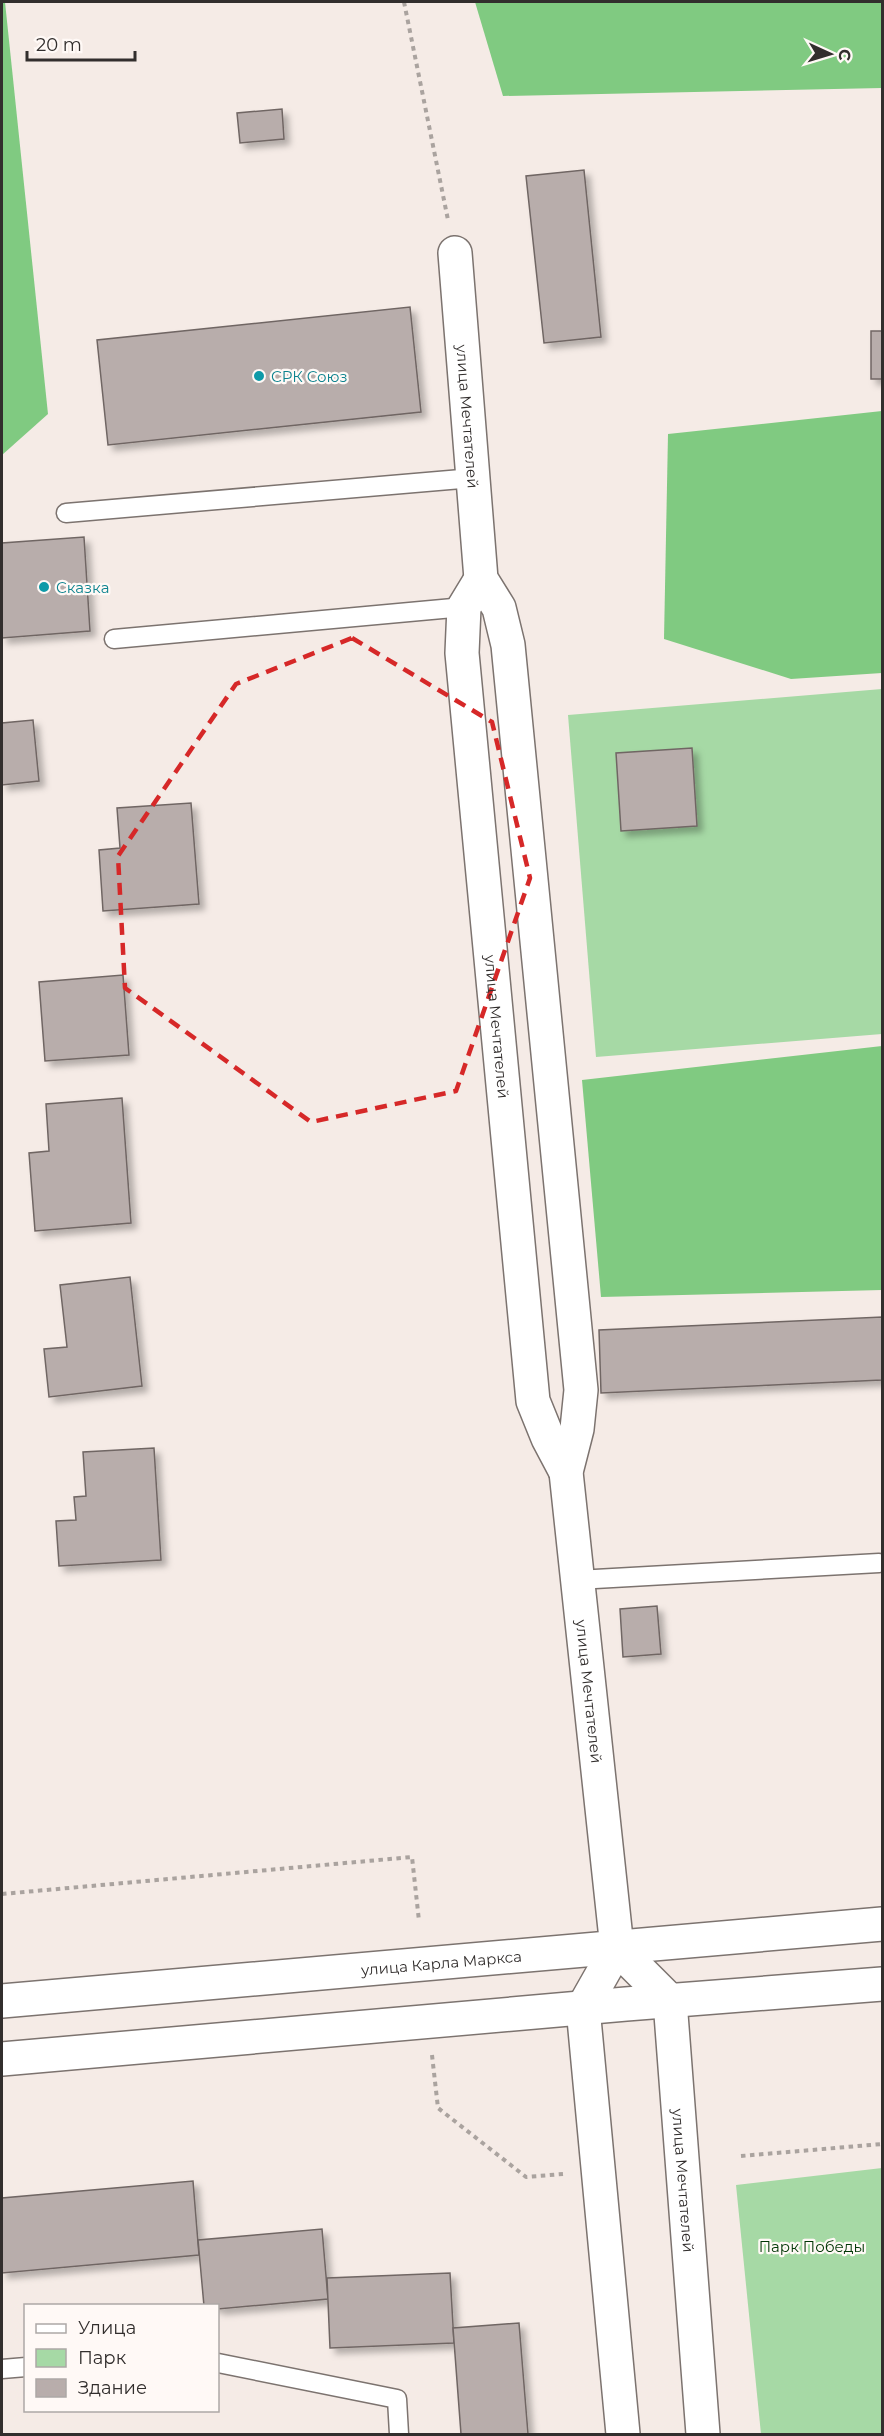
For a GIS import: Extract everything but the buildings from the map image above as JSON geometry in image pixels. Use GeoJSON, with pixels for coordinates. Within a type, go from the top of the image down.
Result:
{"type":"FeatureCollection","features":[{"type":"Feature","properties":{"kind":"street","name":"улица Мечтателей"},"geometry":{"type":"LineString","coordinates":[[455,253],[482,579],[499,608],[508,645],[579,1378],[577,1429],[566,1472],[617,1948]]}},
{"type":"Feature","properties":{"kind":"street","name":"улица Мечтателей"},"geometry":{"type":"LineString","coordinates":[[482,579],[464,608],[462,653],[533,1401],[548,1438],[566,1472]]}},
{"type":"Feature","properties":{"kind":"street","name":"улица Карла Маркса"},"geometry":{"type":"LineString","coordinates":[[2,2001],[882,1924]]}},
{"type":"Feature","properties":{"kind":"street"},"geometry":{"type":"LineString","coordinates":[[623,2434],[583,2008],[617,1948],[670,2001]]}},
{"type":"Feature","properties":{"kind":"street"},"geometry":{"type":"LineString","coordinates":[[2,2059],[882,1984]]}},
{"type":"Feature","properties":{"kind":"street","name":"улица Мечтателей"},"geometry":{"type":"LineString","coordinates":[[670,2001],[703,2434]]}},
{"type":"Feature","properties":{"kind":"lane"},"geometry":{"type":"LineString","coordinates":[[66,513],[474,478]]}},
{"type":"Feature","properties":{"kind":"lane"},"geometry":{"type":"LineString","coordinates":[[114,639],[464,608]]}},
{"type":"Feature","properties":{"kind":"lane"},"geometry":{"type":"LineString","coordinates":[[577,1580],[879,1563]]}},
{"type":"Feature","properties":{"kind":"lane"},"geometry":{"type":"LineString","coordinates":[[219,2363],[397,2398],[399,2434]]}},
{"type":"Feature","properties":{"kind":"lane"},"geometry":{"type":"LineString","coordinates":[[2,2369],[24,2367]]}},
{"type":"Feature","properties":{"kind":"path"},"geometry":{"type":"LineString","coordinates":[[404,2],[455,253]]}},
{"type":"Feature","properties":{"kind":"path"},"geometry":{"type":"LineString","coordinates":[[2,1894],[412,1857],[419,1921]]}},
{"type":"Feature","properties":{"kind":"path"},"geometry":{"type":"LineString","coordinates":[[432,2048],[438,2108],[526,2177],[573,2173]]}},
{"type":"Feature","properties":{"kind":"path"},"geometry":{"type":"LineString","coordinates":[[741,2156],[882,2144]]}},
{"type":"Feature","properties":{"kind":"highlighted area"},"geometry":{"type":"Polygon","coordinates":[[[352,638],[492,722],[530,878],[456,1091],[311,1122],[125,988],[118,856],[236,684],[352,638]]]}},
{"type":"Feature","properties":{"kind":"green space"},"geometry":{"type":"Polygon","coordinates":[[[2,2],[5,2],[48,414],[2,455],[2,2]]]}},
{"type":"Feature","properties":{"kind":"green space"},"geometry":{"type":"Polygon","coordinates":[[[475,2],[882,2],[882,88],[503,96],[475,2]]]}},
{"type":"Feature","properties":{"kind":"green space"},"geometry":{"type":"Polygon","coordinates":[[[882,411],[882,673],[791,679],[664,639],[668,434],[882,411]]]}},
{"type":"Feature","properties":{"kind":"green space"},"geometry":{"type":"Polygon","coordinates":[[[882,689],[882,1034],[596,1057],[568,715],[882,689]]]}},
{"type":"Feature","properties":{"kind":"green space"},"geometry":{"type":"Polygon","coordinates":[[[882,1046],[882,1290],[601,1297],[582,1080],[882,1046]]]}},
{"type":"Feature","properties":{"kind":"green space","name":"Парк Победы"},"geometry":{"type":"Polygon","coordinates":[[[882,2168],[882,2434],[761,2434],[736,2185],[882,2168]]]}},
{"type":"Feature","properties":{"kind":"place","name":"СРК Союз"},"geometry":{"type":"Point","coordinates":[259,376]}},
{"type":"Feature","properties":{"kind":"place","name":"Сказка"},"geometry":{"type":"Point","coordinates":[44,587]}}]}
